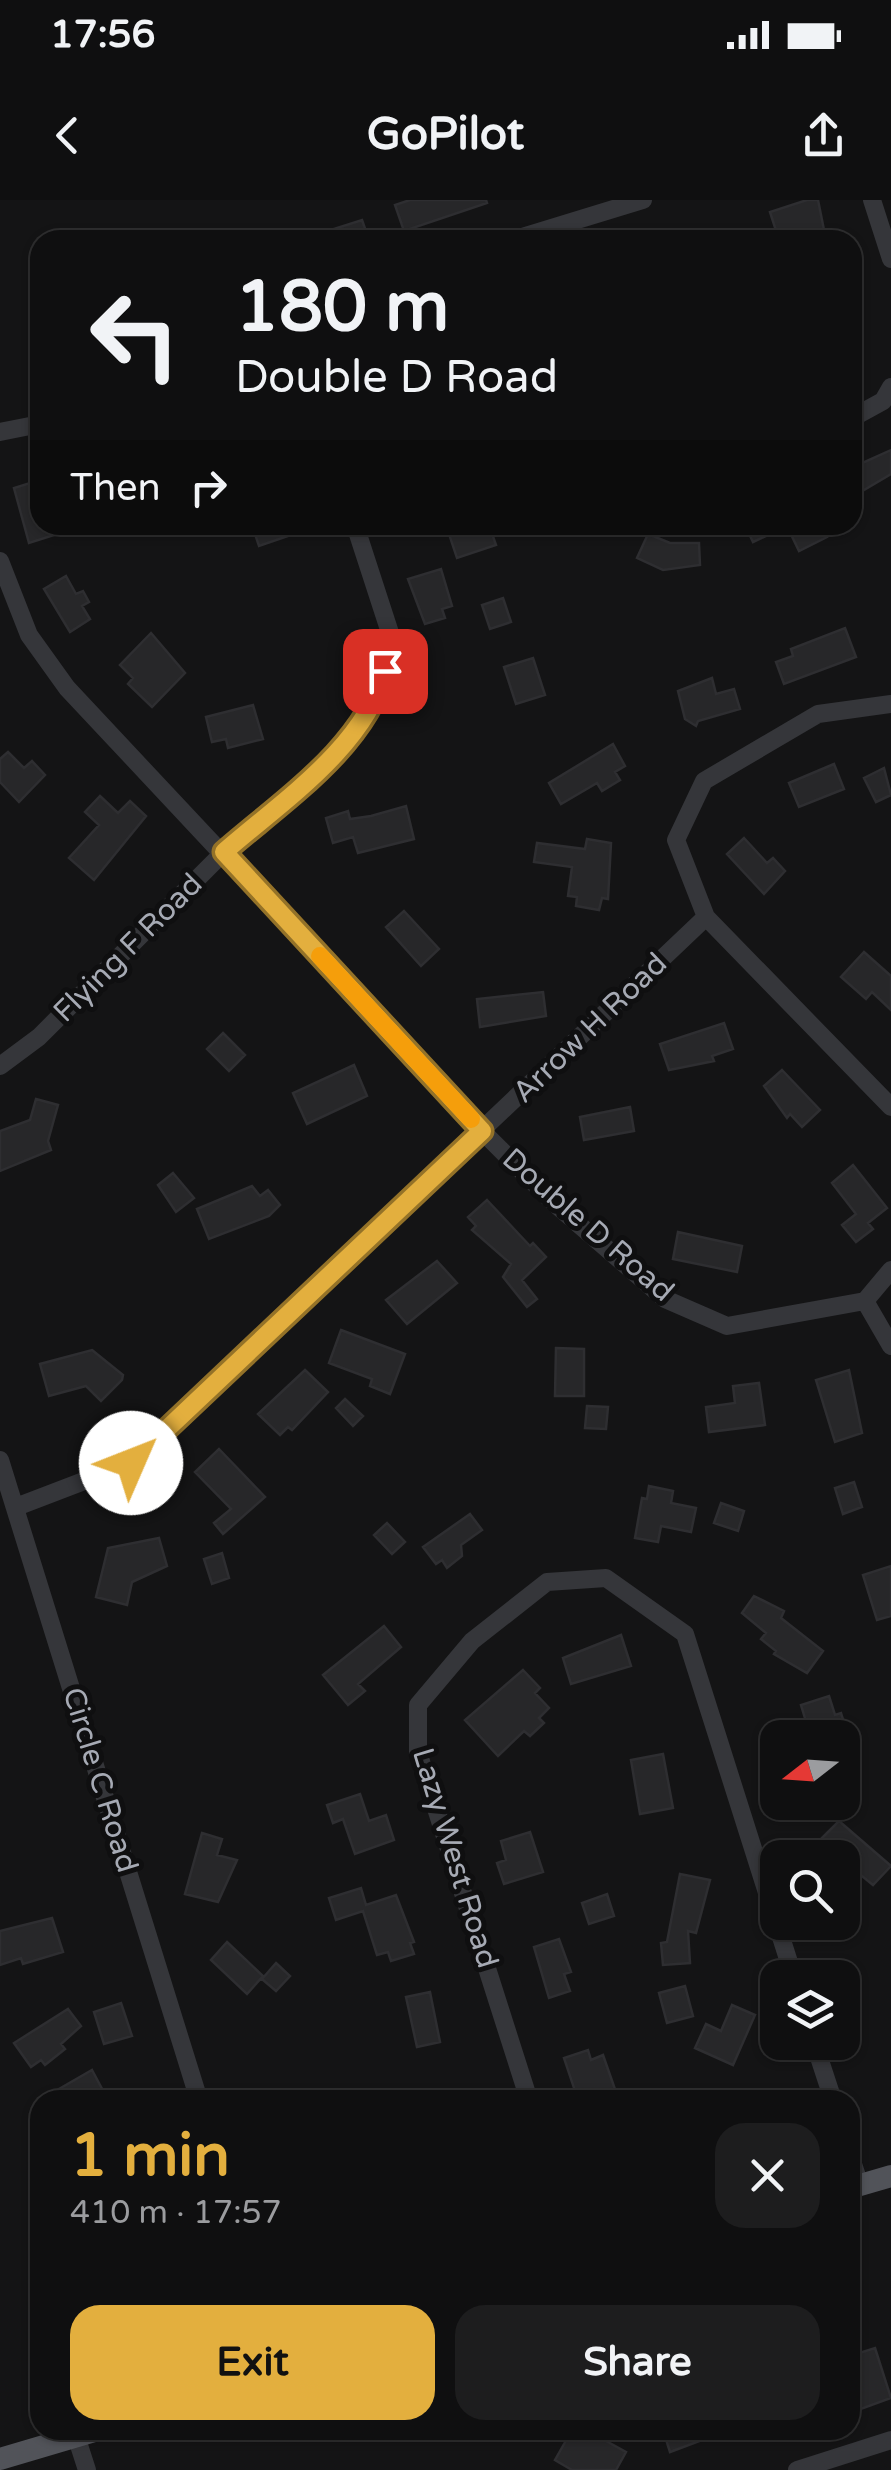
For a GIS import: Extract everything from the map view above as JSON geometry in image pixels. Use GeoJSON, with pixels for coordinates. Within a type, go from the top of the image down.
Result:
{"type":"FeatureCollection","features":[{"type":"Feature","properties":{"kind":"main road"},"geometry":{"type":"LineString","coordinates":[[860,2185],[891,2176]]}},
{"type":"Feature","properties":{"kind":"main road"},"geometry":{"type":"LineString","coordinates":[[0,2459],[64,2440]]}},
{"type":"Feature","properties":{"kind":"street"},"geometry":{"type":"LineString","coordinates":[[569,230],[643,200]]}},
{"type":"Feature","properties":{"kind":"street"},"geometry":{"type":"LineString","coordinates":[[872,200],[891,259]]}},
{"type":"Feature","properties":{"kind":"street"},"geometry":{"type":"LineString","coordinates":[[862,412],[882,401],[891,388]]}},
{"type":"Feature","properties":{"kind":"street"},"geometry":{"type":"LineString","coordinates":[[0,432],[30,426]]}},
{"type":"Feature","properties":{"kind":"street","name":"Flying F Road"},"geometry":{"type":"LineString","coordinates":[[0,1066],[40,1037],[224,852],[335,752],[377,700],[393,642],[358,535]]}},
{"type":"Feature","properties":{"kind":"street","name":"Double D Road"},"geometry":{"type":"LineString","coordinates":[[0,561],[29,635],[67,688],[482,1131],[554,1203],[664,1299],[727,1326],[865,1301]]}},
{"type":"Feature","properties":{"kind":"street"},"geometry":{"type":"LineString","coordinates":[[891,704],[818,714],[704,781],[676,840],[706,917],[891,1107]]}},
{"type":"Feature","properties":{"kind":"street","name":"Arrow H Road"},"geometry":{"type":"LineString","coordinates":[[16,1508],[131,1463],[706,917]]}},
{"type":"Feature","properties":{"kind":"street"},"geometry":{"type":"LineString","coordinates":[[891,1270],[865,1301],[891,1346]]}},
{"type":"Feature","properties":{"kind":"street","name":"Circle C Road"},"geometry":{"type":"LineString","coordinates":[[0,1460],[196,2090]]}},
{"type":"Feature","properties":{"kind":"street","name":"Lazy West Road"},"geometry":{"type":"LineString","coordinates":[[527,2090],[418,1752],[418,1705],[472,1641],[548,1582],[606,1578],[685,1634],[788,1960]]}},
{"type":"Feature","properties":{"kind":"street"},"geometry":{"type":"LineString","coordinates":[[820,2060],[829,2090]]}},
{"type":"Feature","properties":{"kind":"street"},"geometry":{"type":"LineString","coordinates":[[87,2440],[87,2470]]}},
{"type":"Feature","properties":{"kind":"street"},"geometry":{"type":"LineString","coordinates":[[797,2470],[891,2440]]}},
{"type":"Feature","properties":{"kind":"building"},"geometry":{"type":"Polygon","coordinates":[[[410,200],[487,203],[407,230],[395,205],[410,200]]]}},
{"type":"Feature","properties":{"kind":"building"},"geometry":{"type":"Polygon","coordinates":[[[818,200],[824,230],[776,230],[770,212],[818,200]]]}},
{"type":"Feature","properties":{"kind":"building"},"geometry":{"type":"Polygon","coordinates":[[[362,220],[366,230],[331,230],[362,220]]]}},
{"type":"Feature","properties":{"kind":"building"},"geometry":{"type":"Polygon","coordinates":[[[891,450],[891,474],[862,491],[862,463],[891,450]]]}},
{"type":"Feature","properties":{"kind":"building"},"geometry":{"type":"Polygon","coordinates":[[[30,483],[30,535],[54,535],[29,543],[14,488],[30,483]]]}},
{"type":"Feature","properties":{"kind":"building"},"geometry":{"type":"Polygon","coordinates":[[[255,535],[291,535],[259,546],[255,535]]]}},
{"type":"Feature","properties":{"kind":"building"},"geometry":{"type":"Polygon","coordinates":[[[449,535],[492,535],[496,545],[457,558],[449,535]]]}},
{"type":"Feature","properties":{"kind":"building"},"geometry":{"type":"Polygon","coordinates":[[[648,535],[670,543],[699,543],[700,565],[663,570],[637,558],[648,535]]]}},
{"type":"Feature","properties":{"kind":"building"},"geometry":{"type":"Polygon","coordinates":[[[750,535],[768,535],[753,542],[750,535]]]}},
{"type":"Feature","properties":{"kind":"building"},"geometry":{"type":"Polygon","coordinates":[[[791,535],[826,535],[827,537],[799,551],[791,535]]]}},
{"type":"Feature","properties":{"kind":"building"},"geometry":{"type":"Polygon","coordinates":[[[441,569],[452,606],[442,609],[445,618],[425,624],[408,579],[441,569]]]}},
{"type":"Feature","properties":{"kind":"building"},"geometry":{"type":"Polygon","coordinates":[[[66,576],[76,594],[83,591],[89,602],[82,606],[90,619],[70,632],[44,589],[66,576]]]}},
{"type":"Feature","properties":{"kind":"building"},"geometry":{"type":"Polygon","coordinates":[[[503,598],[511,622],[490,629],[482,605],[503,598]]]}},
{"type":"Feature","properties":{"kind":"building"},"geometry":{"type":"Polygon","coordinates":[[[845,628],[856,657],[784,684],[776,662],[793,656],[791,649],[845,628]]]}},
{"type":"Feature","properties":{"kind":"building"},"geometry":{"type":"Polygon","coordinates":[[[151,633],[185,673],[152,707],[128,684],[133,678],[120,665],[151,633]]]}},
{"type":"Feature","properties":{"kind":"building"},"geometry":{"type":"Polygon","coordinates":[[[533,658],[545,695],[516,704],[504,667],[533,658]]]}},
{"type":"Feature","properties":{"kind":"building"},"geometry":{"type":"Polygon","coordinates":[[[712,678],[716,694],[734,689],[740,709],[698,721],[696,726],[685,719],[678,691],[712,678]]]}},
{"type":"Feature","properties":{"kind":"building"},"geometry":{"type":"Polygon","coordinates":[[[253,705],[263,739],[228,748],[226,739],[212,742],[206,717],[253,705]]]}},
{"type":"Feature","properties":{"kind":"building"},"geometry":{"type":"Polygon","coordinates":[[[613,744],[625,766],[615,772],[620,780],[602,791],[597,783],[561,804],[549,783],[613,744]]]}},
{"type":"Feature","properties":{"kind":"building"},"geometry":{"type":"Polygon","coordinates":[[[8,752],[24,768],[32,761],[45,775],[19,802],[0,782],[0,759],[8,752]]]}},
{"type":"Feature","properties":{"kind":"building"},"geometry":{"type":"Polygon","coordinates":[[[834,764],[844,789],[799,807],[789,783],[834,764]]]}},
{"type":"Feature","properties":{"kind":"building"},"geometry":{"type":"Polygon","coordinates":[[[884,768],[891,795],[876,802],[864,778],[884,768]]]}},
{"type":"Feature","properties":{"kind":"building"},"geometry":{"type":"Polygon","coordinates":[[[100,796],[118,813],[130,801],[146,816],[94,880],[69,858],[99,825],[85,812],[100,796]]]}},
{"type":"Feature","properties":{"kind":"building"},"geometry":{"type":"Polygon","coordinates":[[[406,806],[414,839],[358,853],[353,837],[333,843],[326,818],[348,811],[350,819],[371,816],[406,806]]]}},
{"type":"Feature","properties":{"kind":"building"},"geometry":{"type":"Polygon","coordinates":[[[744,838],[767,863],[773,858],[785,871],[764,894],[727,854],[744,838]]]}},
{"type":"Feature","properties":{"kind":"building"},"geometry":{"type":"Polygon","coordinates":[[[587,839],[611,843],[608,899],[602,898],[599,910],[576,906],[577,897],[568,896],[572,867],[534,862],[537,843],[585,849],[587,839]]]}},
{"type":"Feature","properties":{"kind":"building"},"geometry":{"type":"Polygon","coordinates":[[[404,911],[439,949],[421,966],[386,927],[404,911]]]}},
{"type":"Feature","properties":{"kind":"building"},"geometry":{"type":"Polygon","coordinates":[[[864,952],[891,976],[891,1010],[872,992],[866,999],[841,977],[864,952]]]}},
{"type":"Feature","properties":{"kind":"building"},"geometry":{"type":"Polygon","coordinates":[[[543,992],[546,1016],[480,1027],[477,999],[543,992]]]}},
{"type":"Feature","properties":{"kind":"building"},"geometry":{"type":"Polygon","coordinates":[[[724,1023],[733,1049],[712,1056],[714,1061],[669,1070],[660,1044],[724,1023]]]}},
{"type":"Feature","properties":{"kind":"building"},"geometry":{"type":"Polygon","coordinates":[[[223,1033],[245,1055],[229,1071],[207,1049],[223,1033]]]}},
{"type":"Feature","properties":{"kind":"building"},"geometry":{"type":"Polygon","coordinates":[[[354,1065],[367,1096],[307,1124],[293,1093],[354,1065]]]}},
{"type":"Feature","properties":{"kind":"building"},"geometry":{"type":"Polygon","coordinates":[[[782,1070],[820,1110],[802,1127],[790,1114],[787,1118],[764,1086],[782,1070]]]}},
{"type":"Feature","properties":{"kind":"building"},"geometry":{"type":"Polygon","coordinates":[[[36,1099],[58,1105],[48,1141],[51,1150],[0,1171],[0,1131],[30,1120],[36,1099]]]}},
{"type":"Feature","properties":{"kind":"building"},"geometry":{"type":"Polygon","coordinates":[[[630,1107],[634,1131],[584,1140],[580,1117],[630,1107]]]}},
{"type":"Feature","properties":{"kind":"building"},"geometry":{"type":"Polygon","coordinates":[[[853,1165],[887,1208],[868,1223],[873,1229],[856,1242],[842,1225],[856,1214],[832,1183],[853,1165]]]}},
{"type":"Feature","properties":{"kind":"building"},"geometry":{"type":"Polygon","coordinates":[[[173,1173],[194,1198],[176,1212],[158,1185],[173,1173]]]}},
{"type":"Feature","properties":{"kind":"building"},"geometry":{"type":"Polygon","coordinates":[[[252,1186],[260,1196],[268,1190],[280,1205],[269,1216],[209,1239],[197,1209],[252,1186]]]}},
{"type":"Feature","properties":{"kind":"building"},"geometry":{"type":"Polygon","coordinates":[[[487,1200],[530,1246],[533,1243],[546,1257],[522,1280],[537,1299],[527,1307],[503,1277],[511,1264],[472,1230],[476,1226],[468,1217],[487,1200]]]}},
{"type":"Feature","properties":{"kind":"building"},"geometry":{"type":"Polygon","coordinates":[[[678,1232],[742,1246],[737,1272],[673,1259],[678,1232]]]}},
{"type":"Feature","properties":{"kind":"building"},"geometry":{"type":"Polygon","coordinates":[[[437,1261],[457,1283],[407,1324],[386,1300],[437,1261]]]}},
{"type":"Feature","properties":{"kind":"building"},"geometry":{"type":"Polygon","coordinates":[[[341,1330],[405,1354],[390,1394],[370,1386],[372,1379],[329,1363],[341,1330]]]}},
{"type":"Feature","properties":{"kind":"building"},"geometry":{"type":"Polygon","coordinates":[[[556,1348],[584,1349],[584,1396],[555,1396],[556,1348]]]}},
{"type":"Feature","properties":{"kind":"building"},"geometry":{"type":"Polygon","coordinates":[[[92,1350],[123,1375],[122,1380],[101,1401],[86,1386],[49,1396],[40,1364],[92,1350]]]}},
{"type":"Feature","properties":{"kind":"building"},"geometry":{"type":"Polygon","coordinates":[[[305,1370],[328,1392],[292,1430],[288,1427],[280,1435],[258,1414],[305,1370]]]}},
{"type":"Feature","properties":{"kind":"building"},"geometry":{"type":"Polygon","coordinates":[[[849,1370],[862,1433],[835,1442],[816,1380],[849,1370]]]}},
{"type":"Feature","properties":{"kind":"building"},"geometry":{"type":"Polygon","coordinates":[[[759,1383],[765,1425],[709,1432],[706,1407],[735,1403],[733,1386],[759,1383]]]}},
{"type":"Feature","properties":{"kind":"building"},"geometry":{"type":"Polygon","coordinates":[[[345,1399],[363,1416],[353,1426],[336,1408],[345,1399]]]}},
{"type":"Feature","properties":{"kind":"building"},"geometry":{"type":"Polygon","coordinates":[[[587,1406],[608,1407],[606,1429],[585,1428],[587,1406]]]}},
{"type":"Feature","properties":{"kind":"building"},"geometry":{"type":"Polygon","coordinates":[[[219,1449],[265,1497],[223,1534],[214,1523],[231,1509],[195,1472],[219,1449]]]}},
{"type":"Feature","properties":{"kind":"building"},"geometry":{"type":"Polygon","coordinates":[[[854,1482],[862,1507],[843,1514],[835,1488],[854,1482]]]}},
{"type":"Feature","properties":{"kind":"building"},"geometry":{"type":"Polygon","coordinates":[[[649,1486],[673,1491],[671,1503],[696,1508],[691,1532],[661,1526],[658,1542],[635,1538],[642,1498],[647,1499],[649,1486]]]}},
{"type":"Feature","properties":{"kind":"building"},"geometry":{"type":"Polygon","coordinates":[[[721,1503],[744,1511],[738,1531],[714,1523],[721,1503]]]}},
{"type":"Feature","properties":{"kind":"building"},"geometry":{"type":"Polygon","coordinates":[[[470,1514],[482,1530],[461,1545],[462,1556],[447,1568],[442,1560],[436,1564],[423,1547],[470,1514]]]}},
{"type":"Feature","properties":{"kind":"building"},"geometry":{"type":"Polygon","coordinates":[[[387,1523],[405,1542],[392,1554],[374,1535],[387,1523]]]}},
{"type":"Feature","properties":{"kind":"building"},"geometry":{"type":"Polygon","coordinates":[[[159,1538],[167,1566],[132,1582],[127,1605],[96,1597],[108,1548],[159,1538]]]}},
{"type":"Feature","properties":{"kind":"building"},"geometry":{"type":"Polygon","coordinates":[[[222,1553],[229,1578],[212,1584],[204,1559],[222,1553]]]}},
{"type":"Feature","properties":{"kind":"building"},"geometry":{"type":"Polygon","coordinates":[[[891,1566],[891,1616],[877,1620],[863,1575],[891,1566]]]}},
{"type":"Feature","properties":{"kind":"building"},"geometry":{"type":"Polygon","coordinates":[[[754,1596],[784,1611],[781,1618],[823,1651],[807,1673],[774,1654],[776,1651],[761,1639],[766,1633],[742,1613],[754,1596]]]}},
{"type":"Feature","properties":{"kind":"building"},"geometry":{"type":"Polygon","coordinates":[[[384,1626],[401,1647],[358,1684],[365,1691],[348,1705],[323,1675],[384,1626]]]}},
{"type":"Feature","properties":{"kind":"building"},"geometry":{"type":"Polygon","coordinates":[[[621,1635],[631,1666],[571,1684],[563,1658],[621,1635]]]}},
{"type":"Feature","properties":{"kind":"building"},"geometry":{"type":"Polygon","coordinates":[[[523,1670],[540,1688],[535,1693],[549,1708],[539,1718],[544,1723],[530,1736],[524,1731],[498,1756],[465,1720],[523,1670]]]}},
{"type":"Feature","properties":{"kind":"building"},"geometry":{"type":"Polygon","coordinates":[[[829,1696],[835,1715],[841,1713],[843,1720],[806,1720],[801,1705],[829,1696]]]}},
{"type":"Feature","properties":{"kind":"building"},"geometry":{"type":"Polygon","coordinates":[[[663,1754],[673,1808],[640,1814],[631,1760],[663,1754]]]}},
{"type":"Feature","properties":{"kind":"building"},"geometry":{"type":"Polygon","coordinates":[[[360,1794],[369,1821],[386,1815],[394,1840],[355,1854],[343,1819],[333,1823],[327,1805],[360,1794]]]}},
{"type":"Feature","properties":{"kind":"building"},"geometry":{"type":"Polygon","coordinates":[[[839,1821],[891,1866],[873,1885],[860,1874],[860,1840],[820,1840],[839,1821]]]}},
{"type":"Feature","properties":{"kind":"building"},"geometry":{"type":"Polygon","coordinates":[[[530,1832],[543,1872],[504,1884],[497,1863],[506,1860],[501,1841],[530,1832]]]}},
{"type":"Feature","properties":{"kind":"building"},"geometry":{"type":"Polygon","coordinates":[[[202,1833],[222,1839],[217,1855],[237,1860],[218,1902],[185,1894],[202,1833]]]}},
{"type":"Feature","properties":{"kind":"building"},"geometry":{"type":"Polygon","coordinates":[[[680,1874],[710,1880],[696,1933],[688,1931],[690,1963],[663,1965],[661,1943],[667,1942],[680,1874]]]}},
{"type":"Feature","properties":{"kind":"building"},"geometry":{"type":"Polygon","coordinates":[[[361,1888],[366,1905],[396,1895],[414,1942],[410,1943],[414,1954],[391,1961],[388,1952],[377,1955],[363,1911],[336,1920],[329,1898],[361,1888]]]}},
{"type":"Feature","properties":{"kind":"building"},"geometry":{"type":"Polygon","coordinates":[[[607,1894],[614,1916],[589,1924],[582,1903],[607,1894]]]}},
{"type":"Feature","properties":{"kind":"building"},"geometry":{"type":"Polygon","coordinates":[[[52,1918],[63,1952],[23,1964],[21,1958],[0,1965],[0,1931],[52,1918]]]}},
{"type":"Feature","properties":{"kind":"building"},"geometry":{"type":"Polygon","coordinates":[[[559,1939],[571,1972],[564,1974],[570,1991],[549,1998],[534,1947],[559,1939]]]}},
{"type":"Feature","properties":{"kind":"building"},"geometry":{"type":"Polygon","coordinates":[[[227,1942],[263,1976],[247,1994],[211,1960],[227,1942]]]}},
{"type":"Feature","properties":{"kind":"building"},"geometry":{"type":"Polygon","coordinates":[[[276,1963],[290,1976],[276,1991],[262,1979],[276,1963]]]}},
{"type":"Feature","properties":{"kind":"building"},"geometry":{"type":"Polygon","coordinates":[[[685,1986],[693,2016],[667,2023],[659,1993],[685,1986]]]}},
{"type":"Feature","properties":{"kind":"building"},"geometry":{"type":"Polygon","coordinates":[[[430,1992],[440,2042],[417,2047],[406,1997],[430,1992]]]}},
{"type":"Feature","properties":{"kind":"building"},"geometry":{"type":"Polygon","coordinates":[[[121,2003],[132,2036],[104,2044],[94,2012],[121,2003]]]}},
{"type":"Feature","properties":{"kind":"building"},"geometry":{"type":"Polygon","coordinates":[[[732,2005],[755,2015],[733,2065],[695,2048],[706,2024],[721,2031],[732,2005]]]}},
{"type":"Feature","properties":{"kind":"building"},"geometry":{"type":"Polygon","coordinates":[[[68,2009],[81,2026],[61,2044],[65,2049],[45,2065],[41,2060],[31,2067],[14,2043],[68,2009]]]}},
{"type":"Feature","properties":{"kind":"building"},"geometry":{"type":"Polygon","coordinates":[[[588,2050],[591,2060],[603,2055],[615,2090],[575,2090],[564,2058],[588,2050]]]}},
{"type":"Feature","properties":{"kind":"building"},"geometry":{"type":"Polygon","coordinates":[[[92,2070],[103,2090],[57,2090],[92,2070]]]}},
{"type":"Feature","properties":{"kind":"building"},"geometry":{"type":"Polygon","coordinates":[[[875,2348],[891,2398],[860,2409],[860,2353],[875,2348]]]}},
{"type":"Feature","properties":{"kind":"building"},"geometry":{"type":"Polygon","coordinates":[[[566,2440],[604,2440],[626,2452],[616,2470],[572,2470],[555,2460],[566,2440]]]}},
{"type":"Feature","properties":{"kind":"building"},"geometry":{"type":"Polygon","coordinates":[[[666,2440],[702,2440],[670,2452],[666,2440]]]}},
{"type":"Feature","properties":{"kind":"slow traffic"},"geometry":{"type":"LineString","coordinates":[[320,956],[471,1119]]}},
{"type":"Feature","properties":{"kind":"route"},"geometry":{"type":"LineString","coordinates":[[131,1463],[482,1131],[224,852],[335,752],[377,700],[385,671]]}}]}
